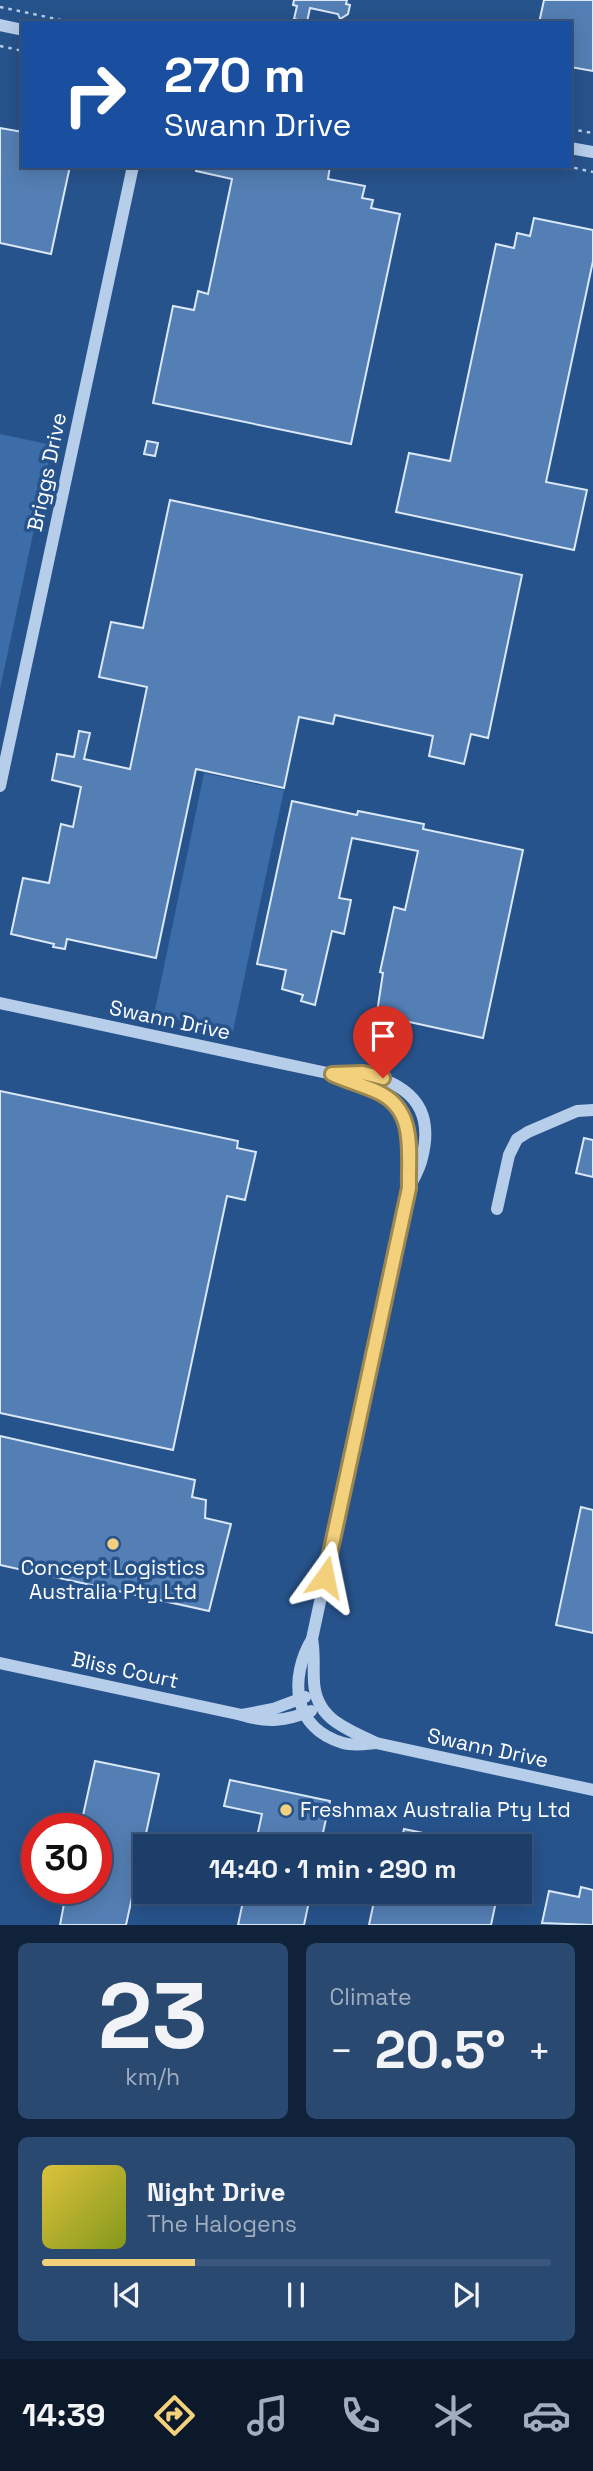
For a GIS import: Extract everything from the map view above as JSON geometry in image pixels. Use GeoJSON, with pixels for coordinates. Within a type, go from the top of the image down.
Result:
{"type":"FeatureCollection","features":[{"type":"Feature","properties":{"kind":"street"},"geometry":{"type":"LineString","coordinates":[[0,25],[21,30]]}},
{"type":"Feature","properties":{"kind":"street"},"geometry":{"type":"LineString","coordinates":[[572,148],[593,152]]}},
{"type":"Feature","properties":{"kind":"street","name":"Briggs Drive"},"geometry":{"type":"LineString","coordinates":[[0,786],[132,168]]}},
{"type":"Feature","properties":{"kind":"street","name":"Swann Drive"},"geometry":{"type":"LineString","coordinates":[[0,1003],[332,1074],[363,1073],[383,1078],[406,1091],[416,1104],[423,1119],[425,1140],[421,1162],[409,1188],[312,1639],[298,1674],[299,1699],[304,1714],[313,1726],[330,1738],[355,1745],[376,1743]]}},
{"type":"Feature","properties":{"kind":"street"},"geometry":{"type":"LineString","coordinates":[[497,1209],[509,1156],[517,1139],[577,1111],[593,1110]]}},
{"type":"Feature","properties":{"kind":"street","name":"Swann Drive"},"geometry":{"type":"LineString","coordinates":[[312,1639],[315,1693],[321,1708],[336,1724],[376,1743],[593,1790]]}},
{"type":"Feature","properties":{"kind":"street","name":"Bliss Court"},"geometry":{"type":"LineString","coordinates":[[0,1663],[267,1721],[287,1719],[321,1708]]}},
{"type":"Feature","properties":{"kind":"street","name":"Bliss Court"},"geometry":{"type":"LineString","coordinates":[[242,1715],[273,1709],[315,1693]]}},
{"type":"Feature","properties":{"kind":"path"},"geometry":{"type":"LineString","coordinates":[[0,7],[66,21]]}},
{"type":"Feature","properties":{"kind":"path"},"geometry":{"type":"LineString","coordinates":[[0,46],[21,51]]}},
{"type":"Feature","properties":{"kind":"path"},"geometry":{"type":"LineString","coordinates":[[572,129],[593,134]]}},
{"type":"Feature","properties":{"kind":"path"},"geometry":{"type":"LineString","coordinates":[[572,167],[593,172]]}},
{"type":"Feature","properties":{"kind":"shaded area"},"geometry":{"type":"Polygon","coordinates":[[[0,434],[52,445],[0,689],[0,434]]]}},
{"type":"Feature","properties":{"kind":"shaded area"},"geometry":{"type":"Polygon","coordinates":[[[204,773],[284,790],[233,1031],[154,1015],[204,773]]]}},
{"type":"Feature","properties":{"kind":"building"},"geometry":{"type":"Polygon","coordinates":[[[294,0],[347,0],[346,4],[350,5],[348,14],[340,19],[338,14],[310,8],[307,21],[303,21],[294,19],[297,6],[293,5],[294,0]]]}},
{"type":"Feature","properties":{"kind":"building"},"geometry":{"type":"Polygon","coordinates":[[[544,0],[593,0],[593,71],[572,67],[572,21],[539,21],[544,0]]]}},
{"type":"Feature","properties":{"kind":"building"},"geometry":{"type":"Polygon","coordinates":[[[0,128],[21,132],[21,168],[70,168],[51,254],[0,243],[0,128]]]}},
{"type":"Feature","properties":{"kind":"building"},"geometry":{"type":"Polygon","coordinates":[[[197,168],[330,168],[328,179],[365,186],[362,198],[373,200],[371,208],[400,214],[351,444],[153,403],[173,306],[194,310],[198,291],[208,294],[232,179],[196,171],[197,168]]]}},
{"type":"Feature","properties":{"kind":"building"},"geometry":{"type":"Polygon","coordinates":[[[534,218],[593,230],[593,261],[546,482],[587,490],[574,550],[396,512],[409,453],[450,461],[496,244],[514,248],[517,233],[530,236],[534,218]]]}},
{"type":"Feature","properties":{"kind":"building"},"geometry":{"type":"Polygon","coordinates":[[[147,441],[158,443],[155,456],[144,454],[147,441]]]}},
{"type":"Feature","properties":{"kind":"building"},"geometry":{"type":"Polygon","coordinates":[[[170,500],[522,575],[488,738],[471,734],[464,764],[429,756],[433,736],[335,715],[333,724],[299,717],[284,788],[196,769],[156,958],[67,939],[65,949],[11,934],[23,878],[49,883],[61,824],[73,827],[81,787],[52,780],[57,754],[74,757],[79,731],[90,733],[84,759],[130,769],[147,687],[99,677],[111,622],[143,628],[170,500]]]}},
{"type":"Feature","properties":{"kind":"building"},"geometry":{"type":"Polygon","coordinates":[[[292,801],[357,815],[358,811],[424,824],[423,829],[523,850],[483,1038],[391,1018],[391,1021],[376,1019],[383,973],[380,972],[394,907],[405,910],[418,851],[352,838],[339,898],[351,900],[344,934],[332,931],[315,1005],[301,1001],[303,995],[282,989],[286,970],[257,964],[292,801]]]}},
{"type":"Feature","properties":{"kind":"building"},"geometry":{"type":"Polygon","coordinates":[[[0,1091],[238,1141],[237,1148],[256,1152],[245,1200],[227,1196],[173,1450],[0,1413],[0,1091]]]}},
{"type":"Feature","properties":{"kind":"building"},"geometry":{"type":"Polygon","coordinates":[[[584,1138],[593,1140],[593,1177],[576,1173],[584,1138]]]}},
{"type":"Feature","properties":{"kind":"building","name":"Concept Logistics Australia Pty Ltd"},"geometry":{"type":"Polygon","coordinates":[[[0,1436],[195,1480],[192,1497],[206,1500],[205,1518],[231,1524],[209,1611],[0,1565],[0,1436]]]}},
{"type":"Feature","properties":{"kind":"building"},"geometry":{"type":"Polygon","coordinates":[[[581,1507],[593,1510],[593,1633],[556,1625],[581,1507]]]}},
{"type":"Feature","properties":{"kind":"building"},"geometry":{"type":"Polygon","coordinates":[[[95,1761],[159,1774],[146,1834],[133,1834],[133,1893],[126,1925],[60,1925],[64,1904],[112,1904],[112,1813],[84,1813],[95,1761]]]}},
{"type":"Feature","properties":{"kind":"building","name":"Freshmax Australia Pty Ltd"},"geometry":{"type":"Polygon","coordinates":[[[230,1780],[330,1801],[323,1834],[258,1834],[262,1814],[224,1806],[230,1780]]]}},
{"type":"Feature","properties":{"kind":"building"},"geometry":{"type":"Polygon","coordinates":[[[404,1829],[428,1834],[403,1834],[404,1829]]]}},
{"type":"Feature","properties":{"kind":"building"},"geometry":{"type":"Polygon","coordinates":[[[581,1887],[593,1890],[593,1925],[542,1923],[549,1891],[579,1897],[581,1887]]]}},
{"type":"Feature","properties":{"kind":"building"},"geometry":{"type":"Polygon","coordinates":[[[242,1904],[308,1904],[304,1925],[238,1925],[242,1904]]]}},
{"type":"Feature","properties":{"kind":"building"},"geometry":{"type":"Polygon","coordinates":[[[373,1904],[495,1904],[491,1925],[369,1925],[373,1904]]]}},
{"type":"Feature","properties":{"kind":"place","name":"Concept Logistics Australia Pty Ltd"},"geometry":{"type":"Point","coordinates":[113,1544]}},
{"type":"Feature","properties":{"kind":"place","name":"Freshmax Australia Pty Ltd"},"geometry":{"type":"Point","coordinates":[286,1810]}},
{"type":"Feature","properties":{"kind":"route"},"geometry":{"type":"LineString","coordinates":[[325,1577],[409,1188],[410,1147],[407,1124],[394,1104],[382,1094],[332,1074],[363,1073],[383,1078]]}}]}
